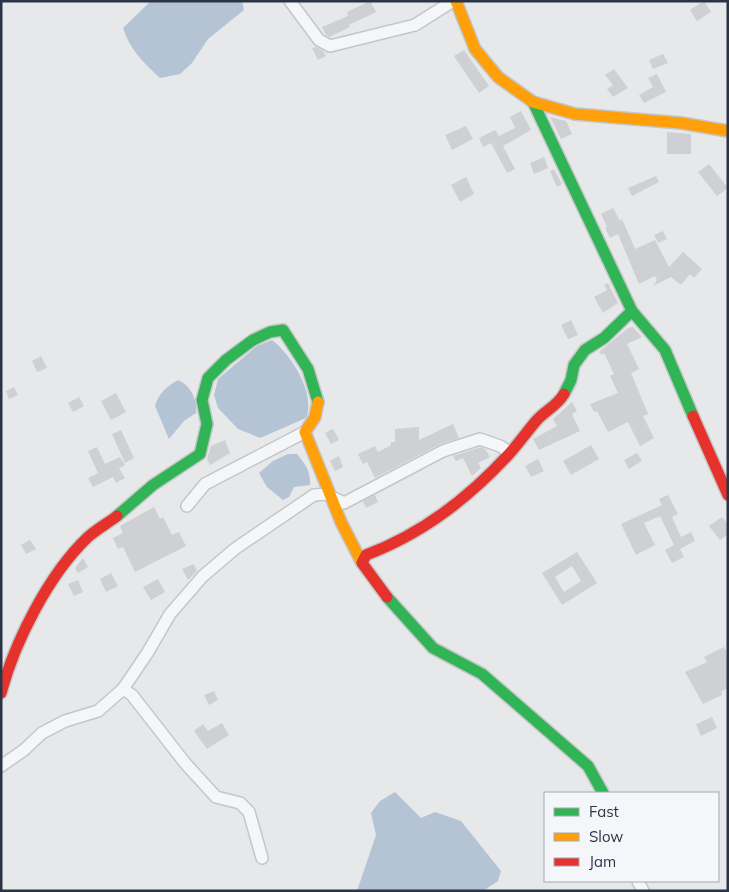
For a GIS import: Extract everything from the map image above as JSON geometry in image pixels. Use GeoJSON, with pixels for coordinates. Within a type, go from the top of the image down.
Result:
{"type":"FeatureCollection","features":[{"type":"Feature","properties":{"kind":"street"},"geometry":{"type":"LineString","coordinates":[[290,1],[318,40],[330,46],[415,25],[454,1],[475,49],[498,77],[533,102],[575,114],[681,123],[728,131]]}},
{"type":"Feature","properties":{"kind":"street"},"geometry":{"type":"LineString","coordinates":[[533,102],[632,311],[665,350],[728,495]]}},
{"type":"Feature","properties":{"kind":"street"},"geometry":{"type":"LineString","coordinates":[[362,563],[366,555],[388,547],[413,533],[455,505],[510,453],[538,419],[559,402],[571,380],[574,365],[585,350],[604,338],[632,311]]}},
{"type":"Feature","properties":{"kind":"street"},"geometry":{"type":"LineString","coordinates":[[1,693],[8,666],[46,591],[89,536],[123,512],[153,485],[200,454],[207,424],[202,400],[208,378],[226,360],[253,340],[270,332],[283,330],[294,345],[313,382],[318,400],[318,412],[305,432],[205,484],[187,506]]}},
{"type":"Feature","properties":{"kind":"street"},"geometry":{"type":"LineString","coordinates":[[305,432],[341,522],[362,563],[395,607],[433,648],[482,674],[588,766],[602,792]]}},
{"type":"Feature","properties":{"kind":"street"},"geometry":{"type":"LineString","coordinates":[[1,766],[24,750],[42,733],[65,721],[98,711],[123,689],[148,652],[170,614],[203,576],[236,548],[314,495],[326,494],[333,499],[344,502],[443,451],[480,439],[500,446],[510,453]]}},
{"type":"Feature","properties":{"kind":"street"},"geometry":{"type":"LineString","coordinates":[[123,689],[132,695],[185,763],[216,797],[240,803],[249,812],[262,858]]}},
{"type":"Feature","properties":{"kind":"water"},"geometry":{"type":"Polygon","coordinates":[[[151,1],[242,1],[244,10],[208,39],[192,63],[180,74],[160,78],[134,50],[123,28],[151,1]]]}},
{"type":"Feature","properties":{"kind":"water"},"geometry":{"type":"Polygon","coordinates":[[[272,340],[287,355],[300,375],[308,398],[308,408],[306,418],[260,438],[238,429],[218,408],[214,395],[218,379],[257,346],[272,340]]]}},
{"type":"Feature","properties":{"kind":"water"},"geometry":{"type":"Polygon","coordinates":[[[178,380],[190,389],[196,413],[184,421],[169,439],[155,406],[164,391],[178,380]]]}},
{"type":"Feature","properties":{"kind":"water"},"geometry":{"type":"Polygon","coordinates":[[[288,454],[297,454],[303,461],[307,468],[310,485],[294,487],[289,497],[283,500],[267,487],[259,473],[273,461],[288,454]]]}},
{"type":"Feature","properties":{"kind":"water"},"geometry":{"type":"Polygon","coordinates":[[[395,792],[421,818],[435,812],[461,821],[501,871],[498,881],[483,891],[357,891],[376,835],[371,813],[380,801],[395,792]]]}},
{"type":"Feature","properties":{"kind":"building"},"geometry":{"type":"Polygon","coordinates":[[[370,1],[376,12],[329,37],[326,35],[322,27],[348,16],[347,12],[370,1]]]}},
{"type":"Feature","properties":{"kind":"building"},"geometry":{"type":"Polygon","coordinates":[[[704,1],[711,12],[697,21],[690,10],[704,1]]]}},
{"type":"Feature","properties":{"kind":"building"},"geometry":{"type":"Polygon","coordinates":[[[316,47],[323,51],[326,56],[318,60],[312,48],[316,47]]]}},
{"type":"Feature","properties":{"kind":"building"},"geometry":{"type":"Polygon","coordinates":[[[464,50],[489,86],[479,93],[454,56],[464,50]]]}},
{"type":"Feature","properties":{"kind":"building"},"geometry":{"type":"Polygon","coordinates":[[[663,54],[668,63],[653,69],[649,60],[663,54]]]}},
{"type":"Feature","properties":{"kind":"building"},"geometry":{"type":"Polygon","coordinates":[[[614,69],[628,88],[613,97],[607,89],[613,85],[605,75],[614,69]]]}},
{"type":"Feature","properties":{"kind":"building"},"geometry":{"type":"Polygon","coordinates":[[[657,74],[666,92],[644,103],[639,95],[653,87],[648,78],[657,74]]]}},
{"type":"Feature","properties":{"kind":"building"},"geometry":{"type":"Polygon","coordinates":[[[521,111],[531,130],[503,146],[515,169],[507,173],[491,143],[483,147],[479,138],[495,130],[499,136],[515,128],[510,117],[521,111]]]}},
{"type":"Feature","properties":{"kind":"building"},"geometry":{"type":"Polygon","coordinates":[[[550,117],[566,121],[572,134],[561,139],[550,117]]]}},
{"type":"Feature","properties":{"kind":"building"},"geometry":{"type":"Polygon","coordinates":[[[466,126],[473,139],[452,150],[445,135],[466,126]]]}},
{"type":"Feature","properties":{"kind":"building"},"geometry":{"type":"Polygon","coordinates":[[[667,132],[691,134],[691,154],[667,154],[667,132]]]}},
{"type":"Feature","properties":{"kind":"building"},"geometry":{"type":"Polygon","coordinates":[[[544,157],[548,168],[534,174],[530,163],[544,157]]]}},
{"type":"Feature","properties":{"kind":"building"},"geometry":{"type":"Polygon","coordinates":[[[709,164],[728,188],[717,196],[698,172],[709,164]]]}},
{"type":"Feature","properties":{"kind":"building"},"geometry":{"type":"Polygon","coordinates":[[[554,169],[562,184],[557,187],[550,171],[554,169]]]}},
{"type":"Feature","properties":{"kind":"building"},"geometry":{"type":"Polygon","coordinates":[[[656,176],[659,182],[632,196],[628,188],[656,176]]]}},
{"type":"Feature","properties":{"kind":"building"},"geometry":{"type":"Polygon","coordinates":[[[466,177],[474,194],[460,202],[451,185],[466,177]]]}},
{"type":"Feature","properties":{"kind":"building"},"geometry":{"type":"Polygon","coordinates":[[[613,208],[620,221],[622,219],[635,249],[655,240],[669,267],[683,252],[702,269],[694,278],[690,274],[681,285],[671,277],[653,286],[657,280],[655,276],[639,284],[618,234],[610,238],[605,228],[607,227],[601,214],[613,208]]]}},
{"type":"Feature","properties":{"kind":"building"},"geometry":{"type":"Polygon","coordinates":[[[663,231],[667,239],[658,243],[654,235],[663,231]]]}},
{"type":"Feature","properties":{"kind":"building"},"geometry":{"type":"Polygon","coordinates":[[[608,283],[618,303],[603,313],[594,297],[607,290],[604,285],[608,283]]]}},
{"type":"Feature","properties":{"kind":"building"},"geometry":{"type":"Polygon","coordinates":[[[571,320],[578,335],[568,339],[561,325],[571,320]]]}},
{"type":"Feature","properties":{"kind":"building"},"geometry":{"type":"Polygon","coordinates":[[[633,327],[642,337],[627,344],[639,369],[631,373],[648,414],[643,416],[654,438],[640,446],[628,422],[608,432],[597,411],[594,412],[590,404],[618,393],[610,376],[614,374],[604,353],[602,355],[599,352],[628,328],[633,327]]]}},
{"type":"Feature","properties":{"kind":"building"},"geometry":{"type":"Polygon","coordinates":[[[41,356],[47,368],[37,372],[32,361],[41,356]]]}},
{"type":"Feature","properties":{"kind":"building"},"geometry":{"type":"Polygon","coordinates":[[[14,387],[18,395],[9,399],[6,391],[14,387]]]}},
{"type":"Feature","properties":{"kind":"building"},"geometry":{"type":"Polygon","coordinates":[[[116,393],[126,412],[111,420],[101,401],[116,393]]]}},
{"type":"Feature","properties":{"kind":"building"},"geometry":{"type":"Polygon","coordinates":[[[79,397],[84,406],[73,412],[68,403],[79,397]]]}},
{"type":"Feature","properties":{"kind":"building"},"geometry":{"type":"Polygon","coordinates":[[[572,402],[577,411],[572,414],[580,431],[539,450],[533,439],[557,426],[553,419],[572,402]]]}},
{"type":"Feature","properties":{"kind":"building"},"geometry":{"type":"Polygon","coordinates":[[[453,424],[459,438],[440,444],[375,478],[367,462],[363,464],[358,454],[375,446],[378,452],[391,445],[391,442],[395,442],[395,429],[419,427],[419,440],[453,424]]]}},
{"type":"Feature","properties":{"kind":"building"},"geometry":{"type":"Polygon","coordinates":[[[333,429],[339,440],[331,444],[325,433],[333,429]]]}},
{"type":"Feature","properties":{"kind":"building"},"geometry":{"type":"Polygon","coordinates":[[[121,430],[134,458],[125,463],[112,434],[121,430]]]}},
{"type":"Feature","properties":{"kind":"building"},"geometry":{"type":"Polygon","coordinates":[[[225,440],[230,453],[210,465],[207,459],[211,446],[225,440]]]}},
{"type":"Feature","properties":{"kind":"building"},"geometry":{"type":"Polygon","coordinates":[[[591,445],[599,459],[571,475],[563,461],[591,445]]]}},
{"type":"Feature","properties":{"kind":"building"},"geometry":{"type":"Polygon","coordinates":[[[97,447],[105,464],[120,457],[125,465],[119,468],[125,478],[116,483],[113,477],[93,487],[88,478],[98,473],[88,451],[97,447]]]}},
{"type":"Feature","properties":{"kind":"building"},"geometry":{"type":"Polygon","coordinates":[[[481,447],[485,449],[490,457],[478,463],[481,468],[472,476],[463,458],[456,461],[453,456],[481,447]]]}},
{"type":"Feature","properties":{"kind":"building"},"geometry":{"type":"Polygon","coordinates":[[[637,453],[642,461],[629,469],[624,460],[637,453]]]}},
{"type":"Feature","properties":{"kind":"building"},"geometry":{"type":"Polygon","coordinates":[[[339,456],[343,467],[335,471],[330,461],[339,456]]]}},
{"type":"Feature","properties":{"kind":"building"},"geometry":{"type":"Polygon","coordinates":[[[538,459],[544,471],[531,477],[525,466],[538,459]]]}},
{"type":"Feature","properties":{"kind":"building"},"geometry":{"type":"Polygon","coordinates":[[[375,495],[378,502],[366,508],[363,501],[375,495]]]}},
{"type":"Feature","properties":{"kind":"building"},"geometry":{"type":"Polygon","coordinates":[[[668,495],[678,514],[672,517],[681,537],[691,532],[695,541],[680,549],[684,557],[672,563],[665,550],[674,545],[660,516],[644,523],[655,545],[636,555],[621,524],[662,505],[659,499],[668,495]]]}},
{"type":"Feature","properties":{"kind":"building"},"geometry":{"type":"Polygon","coordinates":[[[154,507],[160,519],[163,517],[172,535],[179,532],[186,546],[135,572],[123,547],[118,549],[113,538],[123,533],[120,526],[154,507]]]}},
{"type":"Feature","properties":{"kind":"building"},"geometry":{"type":"Polygon","coordinates":[[[722,517],[728,525],[728,534],[720,540],[709,526],[722,517]]]}},
{"type":"Feature","properties":{"kind":"building"},"geometry":{"type":"Polygon","coordinates":[[[30,540],[36,549],[26,554],[21,545],[30,540]]]}},
{"type":"Feature","properties":{"kind":"building"},"geometry":{"type":"Polygon","coordinates":[[[577,552],[597,583],[562,605],[542,573],[577,552]],[[572,566],[555,577],[564,592],[581,581],[572,566]]]}},
{"type":"Feature","properties":{"kind":"building"},"geometry":{"type":"Polygon","coordinates":[[[83,558],[88,567],[78,573],[75,568],[83,558]]]}},
{"type":"Feature","properties":{"kind":"building"},"geometry":{"type":"Polygon","coordinates":[[[194,564],[197,571],[188,580],[182,569],[194,564]]]}},
{"type":"Feature","properties":{"kind":"building"},"geometry":{"type":"Polygon","coordinates":[[[111,573],[118,586],[106,592],[100,579],[111,573]]]}},
{"type":"Feature","properties":{"kind":"building"},"geometry":{"type":"Polygon","coordinates":[[[158,579],[165,592],[151,600],[143,587],[158,579]]]}},
{"type":"Feature","properties":{"kind":"building"},"geometry":{"type":"Polygon","coordinates":[[[78,580],[83,592],[74,596],[68,584],[78,580]]]}},
{"type":"Feature","properties":{"kind":"building"},"geometry":{"type":"Polygon","coordinates":[[[724,647],[728,653],[728,688],[721,692],[722,695],[703,704],[685,672],[707,662],[704,657],[724,647]]]}},
{"type":"Feature","properties":{"kind":"building"},"geometry":{"type":"Polygon","coordinates":[[[214,691],[218,700],[209,705],[204,695],[214,691]]]}},
{"type":"Feature","properties":{"kind":"building"},"geometry":{"type":"Polygon","coordinates":[[[712,717],[717,728],[701,736],[696,724],[712,717]]]}},
{"type":"Feature","properties":{"kind":"building"},"geometry":{"type":"Polygon","coordinates":[[[222,723],[229,735],[207,749],[194,731],[203,724],[208,731],[222,723]]]}},
{"type":"Feature","properties":{"kind":"traffic: fast"},"geometry":{"type":"LineString","coordinates":[[533,102],[632,311],[665,350],[693,416]]}},
{"type":"Feature","properties":{"kind":"traffic: fast"},"geometry":{"type":"LineString","coordinates":[[564,394],[571,380],[574,365],[585,350],[604,338],[632,311]]}},
{"type":"Feature","properties":{"kind":"traffic: fast"},"geometry":{"type":"LineString","coordinates":[[117,516],[153,485],[200,454],[207,424],[202,400],[208,378],[226,360],[253,340],[270,332],[283,330],[308,369],[318,402]]}},
{"type":"Feature","properties":{"kind":"traffic: fast"},"geometry":{"type":"LineString","coordinates":[[387,597],[433,648],[482,674],[588,766],[602,792]]}},
{"type":"Feature","properties":{"kind":"traffic: slow"},"geometry":{"type":"LineString","coordinates":[[456,1],[475,49],[498,77],[533,102],[575,114],[681,123],[728,131]]}},
{"type":"Feature","properties":{"kind":"traffic: slow"},"geometry":{"type":"LineString","coordinates":[[318,402],[315,417],[305,432],[341,522],[362,563]]}},
{"type":"Feature","properties":{"kind":"traffic: jam"},"geometry":{"type":"LineString","coordinates":[[387,597],[362,563],[366,555],[426,525],[462,499],[495,469],[537,420],[558,402],[564,394]]}},
{"type":"Feature","properties":{"kind":"traffic: jam"},"geometry":{"type":"LineString","coordinates":[[693,416],[728,495]]}},
{"type":"Feature","properties":{"kind":"traffic: jam"},"geometry":{"type":"LineString","coordinates":[[1,693],[24,631],[47,589],[74,552],[88,537],[117,516]]}}]}
